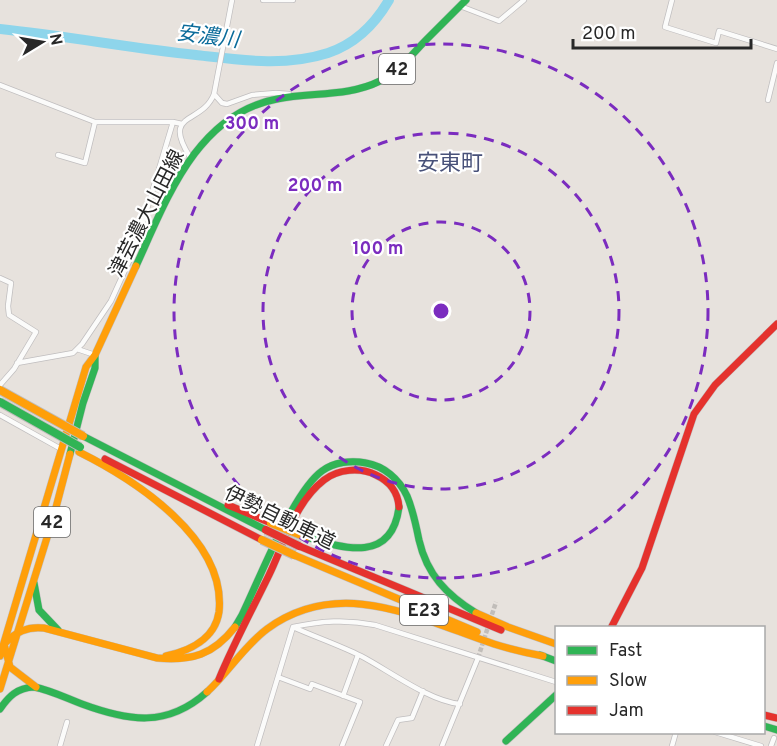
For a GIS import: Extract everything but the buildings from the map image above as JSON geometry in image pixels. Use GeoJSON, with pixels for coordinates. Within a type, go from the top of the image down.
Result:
{"type":"FeatureCollection","features":[{"type":"Feature","properties":{"kind":"main road","name":"津芸濃大山田線"},"geometry":{"type":"LineString","coordinates":[[0,656],[86,367],[95,355],[140,248],[190,157],[213,132],[240,112],[267,101],[294,96],[342,93],[382,80],[400,67],[463,3]]}},
{"type":"Feature","properties":{"kind":"main road"},"geometry":{"type":"LineString","coordinates":[[612,626],[642,568],[694,414],[715,385],[777,324]]}},
{"type":"Feature","properties":{"kind":"main road","name":"津芸濃大山田線"},"geometry":{"type":"LineString","coordinates":[[0,689],[65,475],[82,403],[95,368],[95,355]]}},
{"type":"Feature","properties":{"kind":"main road"},"geometry":{"type":"LineString","coordinates":[[0,390],[172,482],[269,527],[306,537],[348,549],[369,548],[382,542],[394,528],[398,518],[398,504],[394,491],[377,475],[358,469],[334,473],[319,483],[307,498],[292,526],[216,684]]}},
{"type":"Feature","properties":{"kind":"main road","name":"伊勢自動車道"},"geometry":{"type":"LineString","coordinates":[[0,404],[80,449],[294,555],[470,629],[555,661]]}},
{"type":"Feature","properties":{"kind":"main road"},"geometry":{"type":"LineString","coordinates":[[80,449],[142,489],[168,512],[200,549],[216,579],[220,606],[216,622],[210,632],[193,648],[157,658]]}},
{"type":"Feature","properties":{"kind":"main road"},"geometry":{"type":"LineString","coordinates":[[36,687],[14,673],[7,665],[4,644],[25,628],[35,627],[60,632],[157,658],[180,660],[199,657],[211,650],[226,637],[242,615],[304,489],[325,468],[353,461],[376,466],[392,476],[401,486],[410,506],[423,558],[432,575],[449,594],[474,611],[500,624],[555,644]]}},
{"type":"Feature","properties":{"kind":"main road","name":"伊勢自動車道"},"geometry":{"type":"LineString","coordinates":[[269,527],[299,546],[453,612],[555,650]]}},
{"type":"Feature","properties":{"kind":"main road"},"geometry":{"type":"LineString","coordinates":[[34,583],[38,610],[60,632]]}},
{"type":"Feature","properties":{"kind":"main road"},"geometry":{"type":"LineString","coordinates":[[0,709],[14,691],[24,687],[36,687],[52,690],[74,701],[141,719],[168,716],[204,696],[248,646],[274,624],[305,610],[335,604],[358,604],[400,612],[505,647],[543,656]]}},
{"type":"Feature","properties":{"kind":"main road"},"geometry":{"type":"LineString","coordinates":[[504,743],[555,695]]}},
{"type":"Feature","properties":{"kind":"street"},"geometry":{"type":"LineString","coordinates":[[263,0],[293,0]]}},
{"type":"Feature","properties":{"kind":"street"},"geometry":{"type":"LineString","coordinates":[[463,3],[499,21],[524,0]]}},
{"type":"Feature","properties":{"kind":"street"},"geometry":{"type":"LineString","coordinates":[[672,0],[665,27],[716,43],[719,31],[777,49]]}},
{"type":"Feature","properties":{"kind":"street"},"geometry":{"type":"LineString","coordinates":[[0,85],[95,122],[183,122],[207,108],[214,94],[232,1]]}},
{"type":"Feature","properties":{"kind":"street"},"geometry":{"type":"LineString","coordinates":[[768,100],[777,63]]}},
{"type":"Feature","properties":{"kind":"street"},"geometry":{"type":"LineString","coordinates":[[214,94],[222,103],[227,104],[258,94],[283,93],[294,96]]}},
{"type":"Feature","properties":{"kind":"street"},"geometry":{"type":"LineString","coordinates":[[58,154],[85,163],[95,122]]}},
{"type":"Feature","properties":{"kind":"street"},"geometry":{"type":"LineString","coordinates":[[17,363],[73,353],[111,301],[140,248],[173,122]]}},
{"type":"Feature","properties":{"kind":"street"},"geometry":{"type":"LineString","coordinates":[[183,122],[181,141],[190,157]]}},
{"type":"Feature","properties":{"kind":"street"},"geometry":{"type":"LineString","coordinates":[[0,278],[11,283],[9,315],[36,332],[0,385]]}},
{"type":"Feature","properties":{"kind":"street"},"geometry":{"type":"LineString","coordinates":[[77,349],[95,355]]}},
{"type":"Feature","properties":{"kind":"street"},"geometry":{"type":"LineString","coordinates":[[0,415],[61,449]]}},
{"type":"Feature","properties":{"kind":"street"},"geometry":{"type":"LineString","coordinates":[[292,627],[326,621],[362,622],[555,682]]}},
{"type":"Feature","properties":{"kind":"street"},"geometry":{"type":"LineString","coordinates":[[292,627],[358,655],[423,691],[460,704]]}},
{"type":"Feature","properties":{"kind":"street"},"geometry":{"type":"LineString","coordinates":[[258,746],[292,627]]}},
{"type":"Feature","properties":{"kind":"street"},"geometry":{"type":"LineString","coordinates":[[343,696],[358,655]]}},
{"type":"Feature","properties":{"kind":"street"},"geometry":{"type":"LineString","coordinates":[[442,746],[478,658]]}},
{"type":"Feature","properties":{"kind":"street"},"geometry":{"type":"LineString","coordinates":[[278,677],[310,689],[312,684],[360,702],[342,746]]}},
{"type":"Feature","properties":{"kind":"street"},"geometry":{"type":"LineString","coordinates":[[386,746],[398,720],[412,718],[423,691]]}},
{"type":"Feature","properties":{"kind":"street"},"geometry":{"type":"LineString","coordinates":[[60,746],[67,722]]}},
{"type":"Feature","properties":{"kind":"street"},"geometry":{"type":"LineString","coordinates":[[722,734],[761,746]]}},
{"type":"Feature","properties":{"kind":"street"},"geometry":{"type":"LineString","coordinates":[[771,746],[775,734]]}},
{"type":"Feature","properties":{"kind":"waterway","name":"安濃川"},"geometry":{"type":"LineString","coordinates":[[0,29],[229,59],[295,60],[328,53],[355,39],[371,25],[389,0]]}},
{"type":"Feature","properties":{"kind":"tunnel"},"geometry":{"type":"LineString","coordinates":[[478,658],[496,602]]}},
{"type":"Feature","properties":{"kind":"traffic: fast"},"geometry":{"type":"LineString","coordinates":[[136,266],[159,215],[187,164],[205,141],[225,122],[249,108],[277,99],[355,90],[380,81],[399,68],[466,0]]}},
{"type":"Feature","properties":{"kind":"traffic: fast"},"geometry":{"type":"LineString","coordinates":[[70,454],[95,368],[95,356]]}},
{"type":"Feature","properties":{"kind":"traffic: fast"},"geometry":{"type":"LineString","coordinates":[[0,402],[80,447]]}},
{"type":"Feature","properties":{"kind":"traffic: fast"},"geometry":{"type":"LineString","coordinates":[[83,436],[266,530]]}},
{"type":"Feature","properties":{"kind":"traffic: fast"},"geometry":{"type":"LineString","coordinates":[[235,627],[300,497],[322,471],[337,464],[349,462],[366,463],[379,467],[400,484],[409,501],[427,564],[447,591],[476,613]]}},
{"type":"Feature","properties":{"kind":"traffic: fast"},"geometry":{"type":"LineString","coordinates":[[306,537],[351,548],[364,548],[377,544],[387,537],[395,525],[399,507]]}},
{"type":"Feature","properties":{"kind":"traffic: fast"},"geometry":{"type":"LineString","coordinates":[[34,583],[39,610],[58,630]]}},
{"type":"Feature","properties":{"kind":"traffic: fast"},"geometry":{"type":"LineString","coordinates":[[540,655],[555,661]]}},
{"type":"Feature","properties":{"kind":"traffic: fast"},"geometry":{"type":"LineString","coordinates":[[0,709],[14,694],[34,687],[99,710],[147,718],[177,711],[192,704],[207,692]]}},
{"type":"Feature","properties":{"kind":"traffic: fast"},"geometry":{"type":"LineString","coordinates":[[506,741],[555,696]]}},
{"type":"Feature","properties":{"kind":"traffic: fast"},"geometry":{"type":"LineString","coordinates":[[765,726],[777,730]]}},
{"type":"Feature","properties":{"kind":"traffic: slow"},"geometry":{"type":"LineString","coordinates":[[0,656],[86,367],[95,355],[136,266]]}},
{"type":"Feature","properties":{"kind":"traffic: slow"},"geometry":{"type":"LineString","coordinates":[[0,390],[83,436]]}},
{"type":"Feature","properties":{"kind":"traffic: slow"},"geometry":{"type":"LineString","coordinates":[[79,452],[126,479],[173,515],[193,537],[208,560],[218,585],[217,621],[200,642],[183,651],[166,656]]}},
{"type":"Feature","properties":{"kind":"traffic: slow"},"geometry":{"type":"LineString","coordinates":[[0,689],[54,515],[70,454]]}},
{"type":"Feature","properties":{"kind":"traffic: slow"},"geometry":{"type":"LineString","coordinates":[[271,523],[306,537]]}},
{"type":"Feature","properties":{"kind":"traffic: slow"},"geometry":{"type":"LineString","coordinates":[[262,540],[294,555]]}},
{"type":"Feature","properties":{"kind":"traffic: slow"},"geometry":{"type":"LineString","coordinates":[[294,555],[477,632]]}},
{"type":"Feature","properties":{"kind":"traffic: slow"},"geometry":{"type":"LineString","coordinates":[[207,692],[250,644],[267,629],[295,613],[323,605],[352,603],[380,607],[409,614],[500,646],[543,656]]}},
{"type":"Feature","properties":{"kind":"traffic: slow"},"geometry":{"type":"LineString","coordinates":[[476,613],[555,644]]}},
{"type":"Feature","properties":{"kind":"traffic: slow"},"geometry":{"type":"LineString","coordinates":[[36,687],[10,667],[4,644],[17,633],[27,629],[44,628],[157,658],[169,659],[191,657],[210,650],[235,627]]}},
{"type":"Feature","properties":{"kind":"traffic: jam"},"geometry":{"type":"LineString","coordinates":[[612,626],[642,568],[694,414],[715,385],[777,324]]}},
{"type":"Feature","properties":{"kind":"traffic: jam"},"geometry":{"type":"LineString","coordinates":[[105,459],[262,540]]}},
{"type":"Feature","properties":{"kind":"traffic: jam"},"geometry":{"type":"LineString","coordinates":[[219,679],[291,524],[314,489],[330,476],[342,471],[370,472],[389,484],[395,492],[399,507]]}},
{"type":"Feature","properties":{"kind":"traffic: jam"},"geometry":{"type":"LineString","coordinates":[[228,505],[271,523]]}},
{"type":"Feature","properties":{"kind":"traffic: jam"},"geometry":{"type":"LineString","coordinates":[[266,530],[299,546]]}},
{"type":"Feature","properties":{"kind":"traffic: jam"},"geometry":{"type":"LineString","coordinates":[[299,546],[501,630]]}},
{"type":"Feature","properties":{"kind":"traffic: jam"},"geometry":{"type":"LineString","coordinates":[[765,715],[777,718]]}},
{"type":"Feature","properties":{"kind":"district","name":"安東町"},"geometry":{"type":"Point","coordinates":[450,162]}}]}
